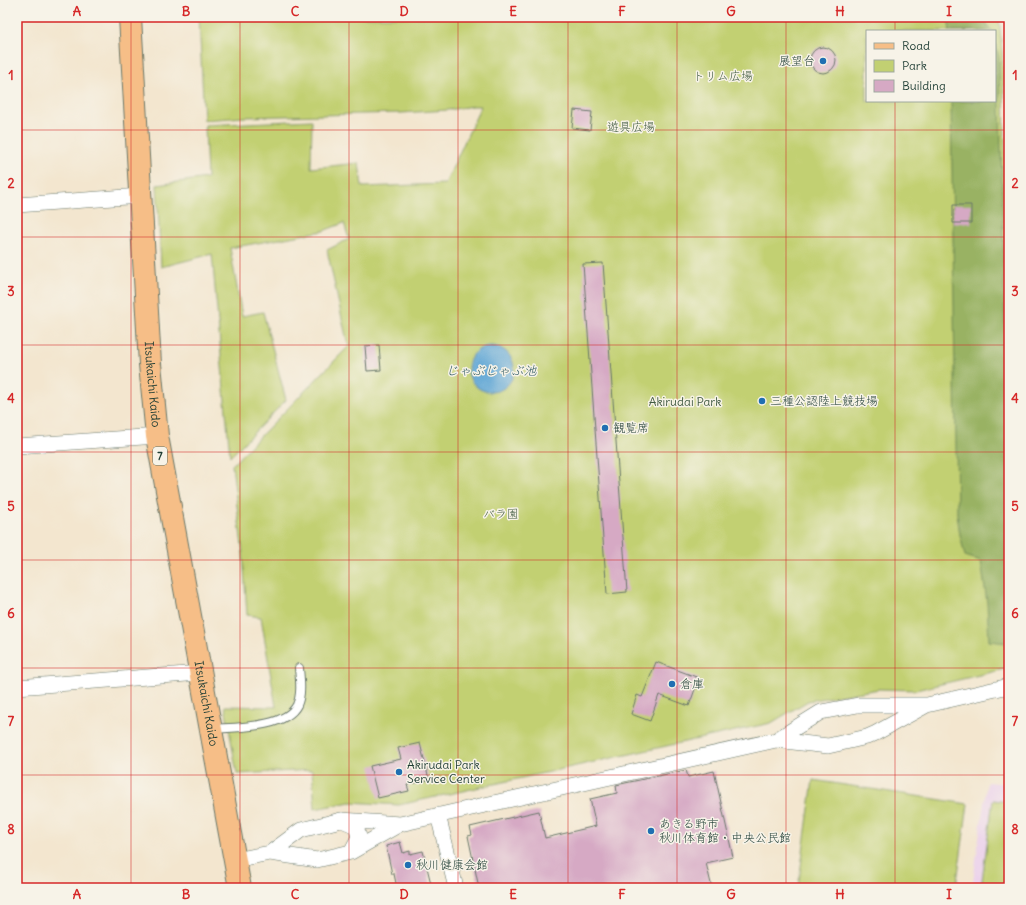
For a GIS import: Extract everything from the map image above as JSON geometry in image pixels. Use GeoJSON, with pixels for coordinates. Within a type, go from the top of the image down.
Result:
{"type":"FeatureCollection","features":[{"type":"Feature","properties":{"kind":"main road","name":"Itsukaichi Kaido"},"geometry":{"type":"LineString","coordinates":[[130,17],[150,364],[157,436],[240,888]]}},
{"type":"Feature","properties":{"kind":"street"},"geometry":{"type":"LineString","coordinates":[[17,205],[140,196]]}},
{"type":"Feature","properties":{"kind":"street"},"geometry":{"type":"LineString","coordinates":[[17,446],[157,436]]}},
{"type":"Feature","properties":{"kind":"street"},"geometry":{"type":"LineString","coordinates":[[17,687],[200,673]]}},
{"type":"Feature","properties":{"kind":"street"},"geometry":{"type":"LineString","coordinates":[[235,860],[270,853],[317,860],[351,852],[400,824],[776,740],[821,712],[868,704],[927,705],[1009,686]]}},
{"type":"Feature","properties":{"kind":"street"},"geometry":{"type":"LineString","coordinates":[[868,704],[876,712],[879,722],[876,733]]}},
{"type":"Feature","properties":{"kind":"street"},"geometry":{"type":"LineString","coordinates":[[776,740],[828,746],[867,737],[927,705]]}},
{"type":"Feature","properties":{"kind":"street"},"geometry":{"type":"LineString","coordinates":[[814,717],[810,725],[814,738],[819,745]]}},
{"type":"Feature","properties":{"kind":"street"},"geometry":{"type":"LineString","coordinates":[[438,815],[456,888]]}},
{"type":"Feature","properties":{"kind":"street"},"geometry":{"type":"LineString","coordinates":[[270,853],[301,830],[342,820],[400,824]]}},
{"type":"Feature","properties":{"kind":"street"},"geometry":{"type":"LineString","coordinates":[[342,820],[356,826],[359,837],[351,852]]}},
{"type":"Feature","properties":{"kind":"street"},"geometry":{"type":"LineString","coordinates":[[301,830],[295,841],[297,851],[304,858]]}},
{"type":"Feature","properties":{"kind":"lane"},"geometry":{"type":"LineString","coordinates":[[210,729],[261,725],[280,720],[290,714],[297,705],[300,691],[299,668]]}},
{"type":"Feature","properties":{"kind":"shaded area"},"geometry":{"type":"Polygon","coordinates":[[[987,782],[1009,784],[1009,888],[972,888],[987,782]]]}},
{"type":"Feature","properties":{"kind":"green space","name":"Akirudai Park"},"geometry":{"type":"Polygon","coordinates":[[[199,17],[999,17],[1003,64],[1009,300],[1009,668],[916,690],[879,689],[808,701],[771,723],[399,805],[350,802],[315,809],[312,770],[237,774],[225,706],[276,707],[261,617],[247,615],[243,554],[232,465],[350,345],[347,341],[327,250],[349,239],[344,223],[323,231],[230,248],[242,316],[263,312],[286,400],[230,457],[212,254],[161,267],[157,185],[207,178],[205,125],[312,120],[311,168],[359,163],[362,187],[445,184],[481,106],[401,113],[244,117],[204,120],[199,17]]]}},
{"type":"Feature","properties":{"kind":"green space"},"geometry":{"type":"Polygon","coordinates":[[[948,17],[980,17],[991,30],[950,30],[948,17]]]}},
{"type":"Feature","properties":{"kind":"green space"},"geometry":{"type":"Polygon","coordinates":[[[996,45],[999,58],[1009,490],[1008,643],[989,641],[987,603],[981,561],[965,556],[957,514],[951,102],[996,102],[996,45]]]}},
{"type":"Feature","properties":{"kind":"green space"},"geometry":{"type":"Polygon","coordinates":[[[813,780],[968,804],[956,888],[798,888],[813,780]]]}},
{"type":"Feature","properties":{"kind":"green space"},"geometry":{"type":"Polygon","coordinates":[[[993,800],[1009,802],[1009,888],[981,888],[993,800]]]}},
{"type":"Feature","properties":{"kind":"water","name":"じゃぶじゃぶ池"},"geometry":{"type":"Polygon","coordinates":[[[491,346],[504,350],[510,356],[514,369],[510,382],[504,388],[491,392],[478,388],[472,382],[468,369],[472,356],[478,350],[491,346]]]}},
{"type":"Feature","properties":{"kind":"building","name":"展望台"},"geometry":{"type":"Polygon","coordinates":[[[823,47],[832,51],[836,60],[832,69],[823,73],[814,69],[810,60],[814,51],[823,47]]]}},
{"type":"Feature","properties":{"kind":"building"},"geometry":{"type":"Polygon","coordinates":[[[574,110],[592,112],[590,130],[572,128],[574,110]]]}},
{"type":"Feature","properties":{"kind":"building"},"geometry":{"type":"Polygon","coordinates":[[[953,205],[971,205],[971,223],[953,223],[953,205]]]}},
{"type":"Feature","properties":{"kind":"building","name":"観覧席"},"geometry":{"type":"Polygon","coordinates":[[[603,263],[627,592],[607,594],[583,264],[603,263]]]}},
{"type":"Feature","properties":{"kind":"building"},"geometry":{"type":"Polygon","coordinates":[[[379,345],[381,370],[367,371],[365,346],[379,345]]]}},
{"type":"Feature","properties":{"kind":"building","name":"倉庫"},"geometry":{"type":"Polygon","coordinates":[[[656,662],[699,678],[689,706],[659,695],[650,721],[631,714],[637,695],[642,697],[656,662]]]}},
{"type":"Feature","properties":{"kind":"building","name":"Akirudai Park Service Center"},"geometry":{"type":"Polygon","coordinates":[[[420,743],[429,780],[407,785],[409,791],[378,798],[370,766],[401,759],[398,748],[420,743]]]}},
{"type":"Feature","properties":{"kind":"building","name":"あきる野市 秋川体育館・中央公民館"},"geometry":{"type":"Polygon","coordinates":[[[686,770],[688,777],[714,771],[733,857],[706,863],[712,888],[479,888],[468,836],[472,835],[470,827],[539,811],[545,838],[596,826],[590,799],[617,793],[616,785],[686,770]]]}},
{"type":"Feature","properties":{"kind":"building","name":"秋川健康会館"},"geometry":{"type":"Polygon","coordinates":[[[400,842],[403,853],[410,851],[410,854],[423,851],[432,888],[397,888],[394,874],[392,874],[386,846],[400,842]]]}},
{"type":"Feature","properties":{"kind":"place","name":"展望台"},"geometry":{"type":"Point","coordinates":[823,61]}},
{"type":"Feature","properties":{"kind":"place","name":"三種公認陸上競技場"},"geometry":{"type":"Point","coordinates":[762,401]}},
{"type":"Feature","properties":{"kind":"place","name":"観覧席"},"geometry":{"type":"Point","coordinates":[605,428]}},
{"type":"Feature","properties":{"kind":"place","name":"倉庫"},"geometry":{"type":"Point","coordinates":[672,684]}},
{"type":"Feature","properties":{"kind":"place","name":"Akirudai Park Service Center"},"geometry":{"type":"Point","coordinates":[399,772]}},
{"type":"Feature","properties":{"kind":"place","name":"あきる野市 秋川体育館・中央公民館"},"geometry":{"type":"Point","coordinates":[651,831]}},
{"type":"Feature","properties":{"kind":"place","name":"秋川健康会館"},"geometry":{"type":"Point","coordinates":[408,865]}},
{"type":"Feature","properties":{"kind":"park label","name":"トリム広場"},"geometry":{"type":"Point","coordinates":[723,76]}},
{"type":"Feature","properties":{"kind":"park label","name":"遊具広場"},"geometry":{"type":"Point","coordinates":[631,127]}},
{"type":"Feature","properties":{"kind":"park label","name":"バラ園"},"geometry":{"type":"Point","coordinates":[501,514]}}]}
